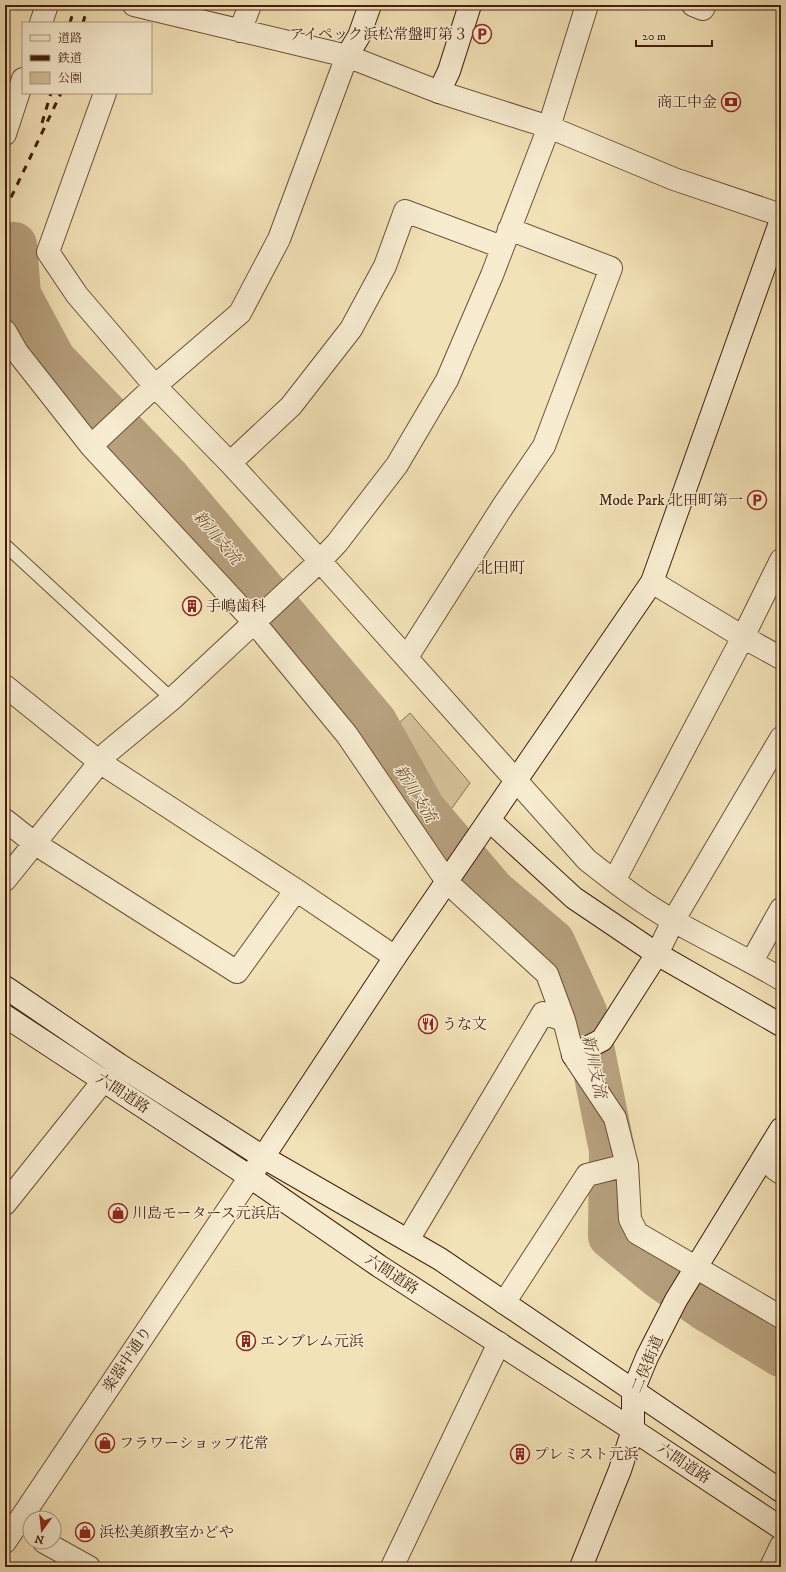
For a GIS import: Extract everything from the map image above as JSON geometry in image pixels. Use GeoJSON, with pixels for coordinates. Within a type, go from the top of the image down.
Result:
{"type":"FeatureCollection","features":[{"type":"Feature","properties":{"kind":"street"},"geometry":{"type":"LineString","coordinates":[[41,22],[47,5]]}},
{"type":"Feature","properties":{"kind":"street"},"geometry":{"type":"LineString","coordinates":[[130,22],[135,5],[346,56],[440,92],[549,127],[674,179],[781,215]]}},
{"type":"Feature","properties":{"kind":"street"},"geometry":{"type":"LineString","coordinates":[[240,31],[250,5]]}},
{"type":"Feature","properties":{"kind":"street"},"geometry":{"type":"LineString","coordinates":[[92,446],[155,386],[240,313],[279,239],[346,56],[359,36],[370,5]]}},
{"type":"Feature","properties":{"kind":"street"},"geometry":{"type":"LineString","coordinates":[[440,92],[449,70],[470,5]]}},
{"type":"Feature","properties":{"kind":"street"},"geometry":{"type":"LineString","coordinates":[[5,880],[101,763],[108,752],[172,699],[320,561],[337,543],[397,465],[447,380],[506,238],[549,127],[587,5]]}},
{"type":"Feature","properties":{"kind":"street"},"geometry":{"type":"LineString","coordinates":[[693,5],[703,9],[705,5]]}},
{"type":"Feature","properties":{"kind":"street"},"geometry":{"type":"LineString","coordinates":[[5,134],[22,82]]}},
{"type":"Feature","properties":{"kind":"street"},"geometry":{"type":"LineString","coordinates":[[105,94],[48,252],[77,295],[155,386],[230,463],[320,561],[587,860],[614,881],[673,921],[752,961],[781,979]]}},
{"type":"Feature","properties":{"kind":"street"},"geometry":{"type":"LineString","coordinates":[[230,463],[292,406],[351,329],[384,266],[405,211],[611,268],[544,446],[407,657]]}},
{"type":"Feature","properties":{"kind":"street","name":"楽器中通り"},"geometry":{"type":"LineString","coordinates":[[14,1531],[395,957],[448,883],[489,820],[652,582],[781,220]]}},
{"type":"Feature","properties":{"kind":"street"},"geometry":{"type":"LineString","coordinates":[[5,331],[17,352],[92,446],[254,622],[347,735],[448,883],[547,974],[577,1053],[616,1118],[626,1166],[630,1218],[637,1233],[697,1267],[763,1308],[781,1317]]}},
{"type":"Feature","properties":{"kind":"street"},"geometry":{"type":"LineString","coordinates":[[614,881],[743,637],[781,560]]}},
{"type":"Feature","properties":{"kind":"street"},"geometry":{"type":"LineString","coordinates":[[652,582],[781,658]]}},
{"type":"Feature","properties":{"kind":"street"},"geometry":{"type":"LineString","coordinates":[[5,686],[101,763],[296,890],[395,957]]}},
{"type":"Feature","properties":{"kind":"street"},"geometry":{"type":"LineString","coordinates":[[577,1053],[602,1040],[657,954],[673,921],[781,738]]}},
{"type":"Feature","properties":{"kind":"street"},"geometry":{"type":"LineString","coordinates":[[5,820],[34,844],[237,972],[296,890]]}},
{"type":"Feature","properties":{"kind":"street"},"geometry":{"type":"LineString","coordinates":[[489,820],[574,898],[657,954],[781,1025]]}},
{"type":"Feature","properties":{"kind":"street"},"geometry":{"type":"LineString","coordinates":[[752,961],[781,909]]}},
{"type":"Feature","properties":{"kind":"street","name":"六間道路"},"geometry":{"type":"LineString","coordinates":[[5,987],[118,1064],[263,1157],[440,1259],[781,1491]]}},
{"type":"Feature","properties":{"kind":"street"},"geometry":{"type":"LineString","coordinates":[[408,1240],[543,1013],[564,1020]]}},
{"type":"Feature","properties":{"kind":"street","name":"六間道路"},"geometry":{"type":"LineString","coordinates":[[5,1016],[250,1177],[379,1266],[633,1430],[781,1528]]}},
{"type":"Feature","properties":{"kind":"street"},"geometry":{"type":"LineString","coordinates":[[5,1204],[104,1080]]}},
{"type":"Feature","properties":{"kind":"street"},"geometry":{"type":"LineString","coordinates":[[697,1267],[781,1129]]}},
{"type":"Feature","properties":{"kind":"street"},"geometry":{"type":"LineString","coordinates":[[504,1303],[587,1175],[626,1166]]}},
{"type":"Feature","properties":{"kind":"street","name":"二俣街道"},"geometry":{"type":"LineString","coordinates":[[581,1567],[620,1470],[633,1430],[633,1391],[647,1356],[676,1300],[697,1267]]}},
{"type":"Feature","properties":{"kind":"street"},"geometry":{"type":"LineString","coordinates":[[392,1567],[499,1343]]}},
{"type":"Feature","properties":{"kind":"street"},"geometry":{"type":"LineString","coordinates":[[771,1567],[781,1546]]}},
{"type":"Feature","properties":{"kind":"street"},"geometry":{"type":"LineString","coordinates":[[58,1550],[89,1567]]}},
{"type":"Feature","properties":{"kind":"lane"},"geometry":{"type":"LineString","coordinates":[[5,545],[172,699]]}},
{"type":"Feature","properties":{"kind":"green space"},"geometry":{"type":"Polygon","coordinates":[[[410,713],[470,783],[447,815],[390,731],[410,713]]]}},
{"type":"Feature","properties":{"kind":"waterway","name":"新川支流"},"geometry":{"type":"LineString","coordinates":[[14,245],[18,295],[53,360],[168,479],[374,722],[423,810],[492,891],[552,942],[584,1012],[612,1150],[611,1236],[661,1277],[704,1307],[781,1354]]}},
{"type":"Feature","properties":{"kind":"railway"},"geometry":{"type":"LineString","coordinates":[[70,22],[75,5]]}},
{"type":"Feature","properties":{"kind":"railway"},"geometry":{"type":"LineString","coordinates":[[83,22],[88,5]]}},
{"type":"Feature","properties":{"kind":"railway"},"geometry":{"type":"LineString","coordinates":[[42,123],[51,94]]}},
{"type":"Feature","properties":{"kind":"railway"},"geometry":{"type":"LineString","coordinates":[[5,210],[61,94]]}},
{"type":"Feature","properties":{"kind":"place","name":"アイペック浜松常盤町第３"},"geometry":{"type":"Point","coordinates":[482,34]}},
{"type":"Feature","properties":{"kind":"place","name":"商工中金"},"geometry":{"type":"Point","coordinates":[731,102]}},
{"type":"Feature","properties":{"kind":"place","name":"Mode Park 北田町第一"},"geometry":{"type":"Point","coordinates":[757,500]}},
{"type":"Feature","properties":{"kind":"place","name":"手嶋歯科"},"geometry":{"type":"Point","coordinates":[192,606]}},
{"type":"Feature","properties":{"kind":"place","name":"うな文"},"geometry":{"type":"Point","coordinates":[428,1024]}},
{"type":"Feature","properties":{"kind":"place","name":"川島モータース元浜店"},"geometry":{"type":"Point","coordinates":[118,1213]}},
{"type":"Feature","properties":{"kind":"place","name":"エンブレム元浜"},"geometry":{"type":"Point","coordinates":[246,1341]}},
{"type":"Feature","properties":{"kind":"place","name":"フラワーショップ花常"},"geometry":{"type":"Point","coordinates":[105,1443]}},
{"type":"Feature","properties":{"kind":"place","name":"プレミスト元浜"},"geometry":{"type":"Point","coordinates":[520,1454]}},
{"type":"Feature","properties":{"kind":"place","name":"浜松美顔教室かどや"},"geometry":{"type":"Point","coordinates":[85,1532]}},
{"type":"Feature","properties":{"kind":"district","name":"北田町"},"geometry":{"type":"Point","coordinates":[501,567]}}]}
